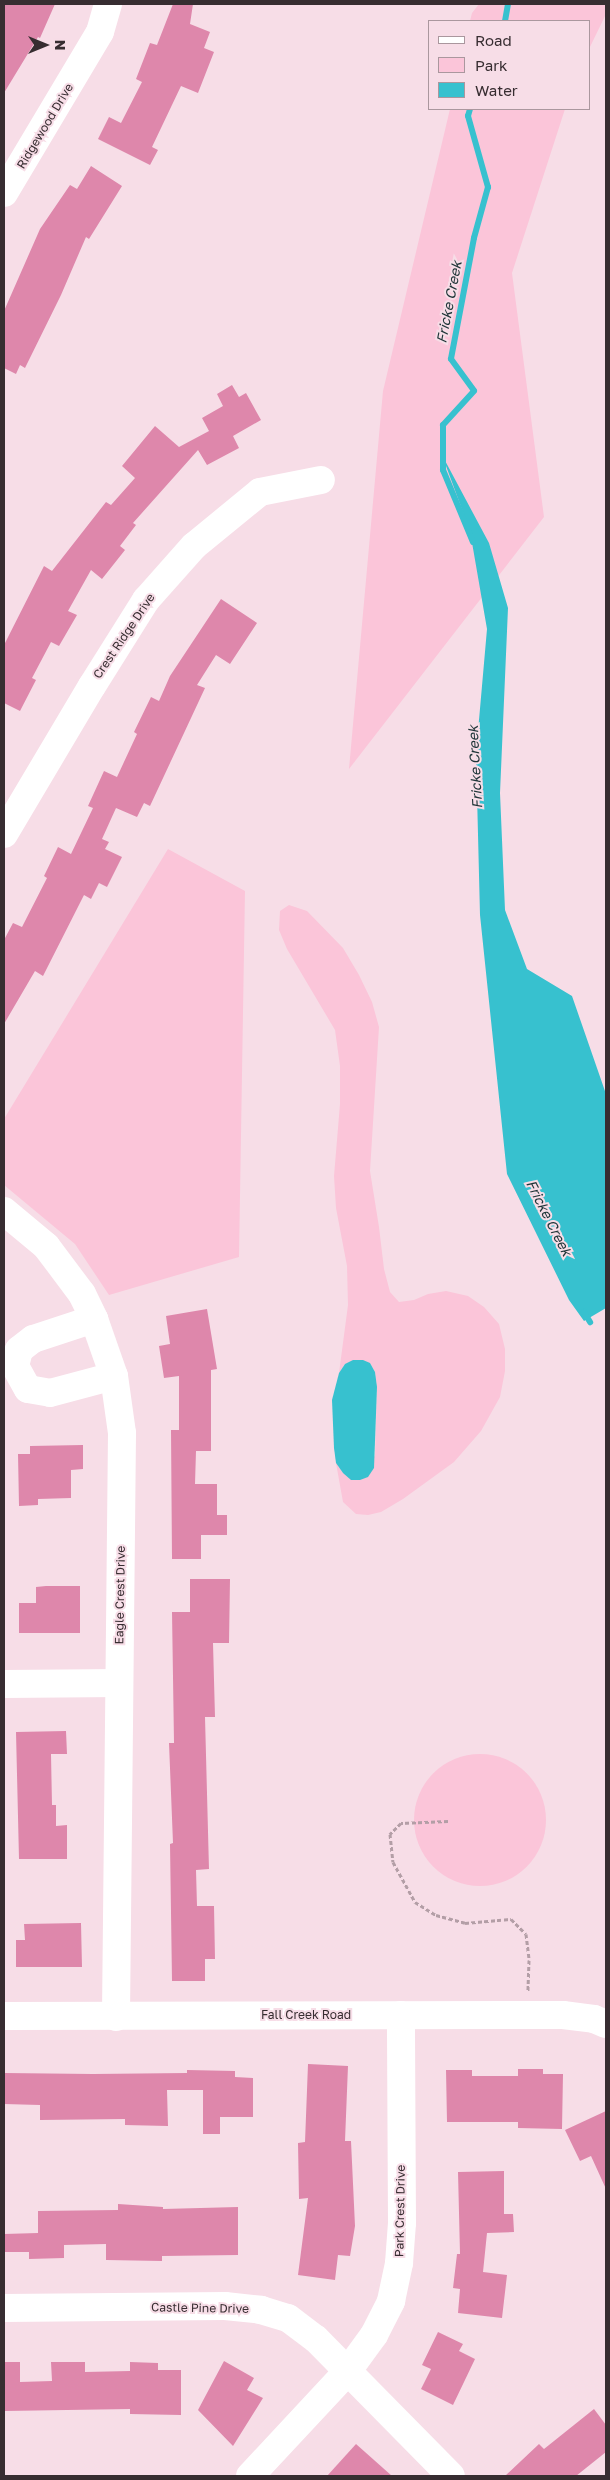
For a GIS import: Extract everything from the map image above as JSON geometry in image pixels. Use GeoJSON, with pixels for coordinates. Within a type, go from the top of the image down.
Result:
{"type":"FeatureCollection","features":[{"type":"Feature","properties":{"kind":"street","name":"Ridgewood Drive"},"geometry":{"type":"LineString","coordinates":[[4,193],[100,32],[108,4]]}},
{"type":"Feature","properties":{"kind":"street","name":"Crest Ridge Drive"},"geometry":{"type":"LineString","coordinates":[[4,834],[92,686],[146,600],[194,546],[260,492],[321,480]]}},
{"type":"Feature","properties":{"kind":"street","name":"Eagle Crest Drive"},"geometry":{"type":"LineString","coordinates":[[4,1211],[46,1246],[82,1294],[94,1318],[114,1376],[122,1433],[116,2017]]}},
{"type":"Feature","properties":{"kind":"street"},"geometry":{"type":"LineString","coordinates":[[94,1318],[32,1339],[19,1350],[15,1366],[28,1389],[50,1393],[114,1376]]}},
{"type":"Feature","properties":{"kind":"street"},"geometry":{"type":"LineString","coordinates":[[4,1684],[119,1683]]}},
{"type":"Feature","properties":{"kind":"street","name":"Park Crest Drive"},"geometry":{"type":"LineString","coordinates":[[250,2476],[347,2372],[374,2335],[391,2301],[399,2263],[402,2223],[401,2015]]}},
{"type":"Feature","properties":{"kind":"street","name":"Fall Creek Road"},"geometry":{"type":"LineString","coordinates":[[4,2016],[563,2015],[594,2019],[606,2024]]}},
{"type":"Feature","properties":{"kind":"street","name":"Castle Pine Drive"},"geometry":{"type":"LineString","coordinates":[[4,2308],[225,2306],[261,2310],[288,2318],[316,2339],[451,2476]]}},
{"type":"Feature","properties":{"kind":"path"},"geometry":{"type":"LineString","coordinates":[[448,1821],[401,1823],[390,1834],[393,1862],[415,1902],[436,1915],[465,1923],[511,1918],[526,1934],[529,1960],[526,2015]]}},
{"type":"Feature","properties":{"kind":"green space"},"geometry":{"type":"Polygon","coordinates":[[[479,4],[606,4],[606,14],[590,47],[590,20],[470,20],[472,13],[479,4]]]}},
{"type":"Feature","properties":{"kind":"green space"},"geometry":{"type":"Polygon","coordinates":[[[450,110],[565,110],[512,273],[544,517],[349,769],[383,391],[450,110]]]}},
{"type":"Feature","properties":{"kind":"green space"},"geometry":{"type":"Polygon","coordinates":[[[168,849],[245,891],[239,1257],[109,1295],[75,1244],[4,1185],[4,1119],[168,849]]]}},
{"type":"Feature","properties":{"kind":"green space"},"geometry":{"type":"Polygon","coordinates":[[[289,905],[307,911],[343,948],[372,1002],[379,1027],[370,1171],[384,1269],[390,1292],[399,1302],[446,1291],[468,1296],[484,1307],[499,1324],[505,1349],[505,1371],[500,1397],[481,1431],[454,1462],[403,1499],[381,1512],[368,1515],[356,1514],[343,1502],[336,1463],[343,1473],[375,1456],[377,1387],[375,1372],[370,1363],[345,1364],[339,1373],[348,1305],[347,1266],[336,1208],[334,1176],[340,1104],[340,1066],[335,1030],[287,949],[279,930],[280,911],[289,905]]]}},
{"type":"Feature","properties":{"kind":"green space"},"geometry":{"type":"Polygon","coordinates":[[[480,1754],[493,1755],[505,1759],[527,1773],[541,1795],[545,1807],[545,1833],[541,1845],[527,1867],[505,1881],[493,1885],[480,1886],[467,1885],[455,1881],[433,1867],[419,1845],[415,1833],[414,1820],[415,1807],[419,1795],[433,1773],[455,1759],[467,1755],[480,1754]]]}},
{"type":"Feature","properties":{"kind":"water"},"geometry":{"type":"Polygon","coordinates":[[[442,455],[489,543],[508,608],[500,793],[505,910],[527,969],[572,996],[606,1094],[606,1308],[584,1321],[569,1300],[507,1174],[480,915],[476,754],[487,629],[470,531],[442,455]]]}},
{"type":"Feature","properties":{"kind":"water"},"geometry":{"type":"Polygon","coordinates":[[[353,1360],[363,1360],[370,1363],[375,1372],[377,1387],[374,1468],[368,1477],[360,1480],[351,1480],[343,1473],[336,1463],[334,1448],[332,1400],[339,1373],[345,1364],[353,1360]]]}},
{"type":"Feature","properties":{"kind":"building"},"geometry":{"type":"Polygon","coordinates":[[[4,4],[55,4],[40,38],[38,37],[4,93],[4,4]]]}},
{"type":"Feature","properties":{"kind":"building"},"geometry":{"type":"Polygon","coordinates":[[[173,4],[193,4],[190,24],[210,32],[204,48],[214,52],[198,93],[181,86],[152,147],[158,150],[150,165],[98,139],[109,117],[121,123],[142,82],[136,79],[150,43],[157,45],[173,4]]]}},
{"type":"Feature","properties":{"kind":"building"},"geometry":{"type":"Polygon","coordinates":[[[91,166],[122,186],[89,239],[86,237],[61,295],[25,368],[20,365],[16,374],[4,368],[4,311],[40,229],[70,185],[77,189],[91,166]]]}},
{"type":"Feature","properties":{"kind":"building"},"geometry":{"type":"Polygon","coordinates":[[[232,385],[239,397],[246,393],[261,420],[233,436],[239,448],[207,465],[198,450],[133,523],[136,525],[120,546],[125,550],[102,579],[91,570],[68,611],[77,615],[59,646],[51,642],[32,678],[36,680],[20,711],[4,703],[4,645],[44,566],[52,571],[106,502],[111,505],[135,478],[122,466],[155,426],[179,447],[209,431],[202,418],[223,406],[217,394],[232,385]]]}},
{"type":"Feature","properties":{"kind":"building"},"geometry":{"type":"Polygon","coordinates":[[[221,599],[257,623],[230,664],[216,655],[197,685],[205,688],[150,806],[144,803],[137,817],[116,808],[102,839],[109,842],[105,849],[122,857],[107,887],[99,883],[91,899],[84,895],[43,976],[35,971],[4,1024],[4,940],[13,923],[22,927],[47,878],[44,876],[58,847],[71,854],[93,808],[88,806],[104,771],[117,777],[137,734],[134,732],[151,697],[159,701],[170,676],[221,599]]]}},
{"type":"Feature","properties":{"kind":"building"},"geometry":{"type":"Polygon","coordinates":[[[207,1309],[217,1369],[211,1370],[211,1451],[196,1451],[195,1484],[217,1484],[217,1515],[227,1515],[227,1535],[201,1535],[201,1559],[172,1559],[171,1430],[179,1430],[179,1376],[164,1378],[159,1346],[170,1344],[166,1316],[207,1309]]]}},
{"type":"Feature","properties":{"kind":"building"},"geometry":{"type":"Polygon","coordinates":[[[83,1445],[83,1469],[71,1470],[71,1498],[38,1499],[38,1505],[19,1506],[18,1454],[30,1454],[30,1446],[83,1445]]]}},
{"type":"Feature","properties":{"kind":"building"},"geometry":{"type":"Polygon","coordinates":[[[190,1579],[230,1579],[229,1643],[213,1643],[215,1717],[205,1717],[209,1869],[196,1870],[197,1906],[214,1906],[215,1959],[205,1959],[205,1981],[172,1981],[170,1844],[173,1843],[169,1743],[174,1743],[172,1612],[190,1612],[190,1579]]]}},
{"type":"Feature","properties":{"kind":"building"},"geometry":{"type":"Polygon","coordinates":[[[80,1586],[80,1633],[19,1633],[19,1603],[36,1603],[36,1587],[80,1586]]]}},
{"type":"Feature","properties":{"kind":"building"},"geometry":{"type":"Polygon","coordinates":[[[66,1731],[67,1754],[51,1754],[52,1805],[56,1805],[56,1826],[67,1825],[67,1859],[19,1859],[16,1732],[66,1731]]]}},
{"type":"Feature","properties":{"kind":"building"},"geometry":{"type":"Polygon","coordinates":[[[81,1923],[82,1967],[16,1967],[16,1940],[25,1940],[24,1924],[81,1923]]]}},
{"type":"Feature","properties":{"kind":"building"},"geometry":{"type":"Polygon","coordinates":[[[308,2064],[348,2066],[345,2141],[351,2141],[355,2226],[350,2256],[338,2255],[335,2280],[298,2275],[308,2198],[299,2199],[298,2143],[305,2142],[308,2064]]]}},
{"type":"Feature","properties":{"kind":"building"},"geometry":{"type":"Polygon","coordinates":[[[518,2069],[543,2069],[543,2074],[563,2074],[562,2129],[518,2128],[518,2122],[447,2122],[446,2070],[472,2070],[472,2076],[518,2076],[518,2069]]]}},
{"type":"Feature","properties":{"kind":"building"},"geometry":{"type":"Polygon","coordinates":[[[187,2070],[235,2071],[235,2077],[253,2078],[253,2117],[220,2117],[220,2134],[203,2134],[203,2090],[167,2090],[168,2126],[125,2125],[125,2119],[40,2120],[40,2105],[4,2104],[4,2073],[187,2073],[187,2070]]]}},
{"type":"Feature","properties":{"kind":"building"},"geometry":{"type":"Polygon","coordinates":[[[606,2111],[606,2189],[591,2156],[580,2161],[565,2130],[606,2111]]]}},
{"type":"Feature","properties":{"kind":"building"},"geometry":{"type":"Polygon","coordinates":[[[504,2171],[504,2214],[513,2214],[514,2232],[487,2233],[483,2272],[507,2275],[502,2318],[458,2313],[460,2289],[453,2288],[457,2254],[460,2254],[458,2172],[504,2171]]]}},
{"type":"Feature","properties":{"kind":"building"},"geometry":{"type":"Polygon","coordinates":[[[118,2204],[163,2207],[163,2209],[238,2207],[238,2255],[162,2256],[162,2261],[106,2260],[106,2244],[64,2245],[64,2258],[29,2259],[29,2252],[4,2252],[4,2234],[38,2233],[38,2211],[118,2210],[118,2204]]]}},
{"type":"Feature","properties":{"kind":"building"},"geometry":{"type":"Polygon","coordinates":[[[438,2332],[463,2344],[459,2351],[475,2359],[453,2405],[421,2389],[431,2369],[422,2365],[438,2332]]]}},
{"type":"Feature","properties":{"kind":"building"},"geometry":{"type":"Polygon","coordinates":[[[224,2361],[254,2378],[247,2390],[263,2398],[233,2446],[198,2410],[224,2361]]]}},
{"type":"Feature","properties":{"kind":"building"},"geometry":{"type":"Polygon","coordinates":[[[4,2362],[20,2362],[20,2382],[52,2381],[51,2362],[85,2362],[85,2372],[130,2371],[130,2362],[158,2363],[158,2370],[181,2370],[181,2415],[130,2414],[130,2409],[4,2411],[4,2362]]]}},
{"type":"Feature","properties":{"kind":"building"},"geometry":{"type":"Polygon","coordinates":[[[594,2409],[606,2425],[606,2452],[576,2476],[505,2476],[539,2444],[544,2449],[594,2409]]]}},
{"type":"Feature","properties":{"kind":"building"},"geometry":{"type":"Polygon","coordinates":[[[356,2444],[392,2476],[327,2476],[356,2444]]]}},
{"type":"Feature","properties":{"kind":"waterway","name":"Fricke Creek"},"geometry":{"type":"LineString","coordinates":[[505,20],[508,4]]}},
{"type":"Feature","properties":{"kind":"waterway","name":"Fricke Creek"},"geometry":{"type":"LineString","coordinates":[[470,110],[468,116],[488,187],[474,238],[451,359],[474,391],[443,425],[443,470],[473,542]]}},
{"type":"Feature","properties":{"kind":"waterway","name":"Fricke Creek"},"geometry":{"type":"LineString","coordinates":[[584,1312],[590,1322]]}}]}
